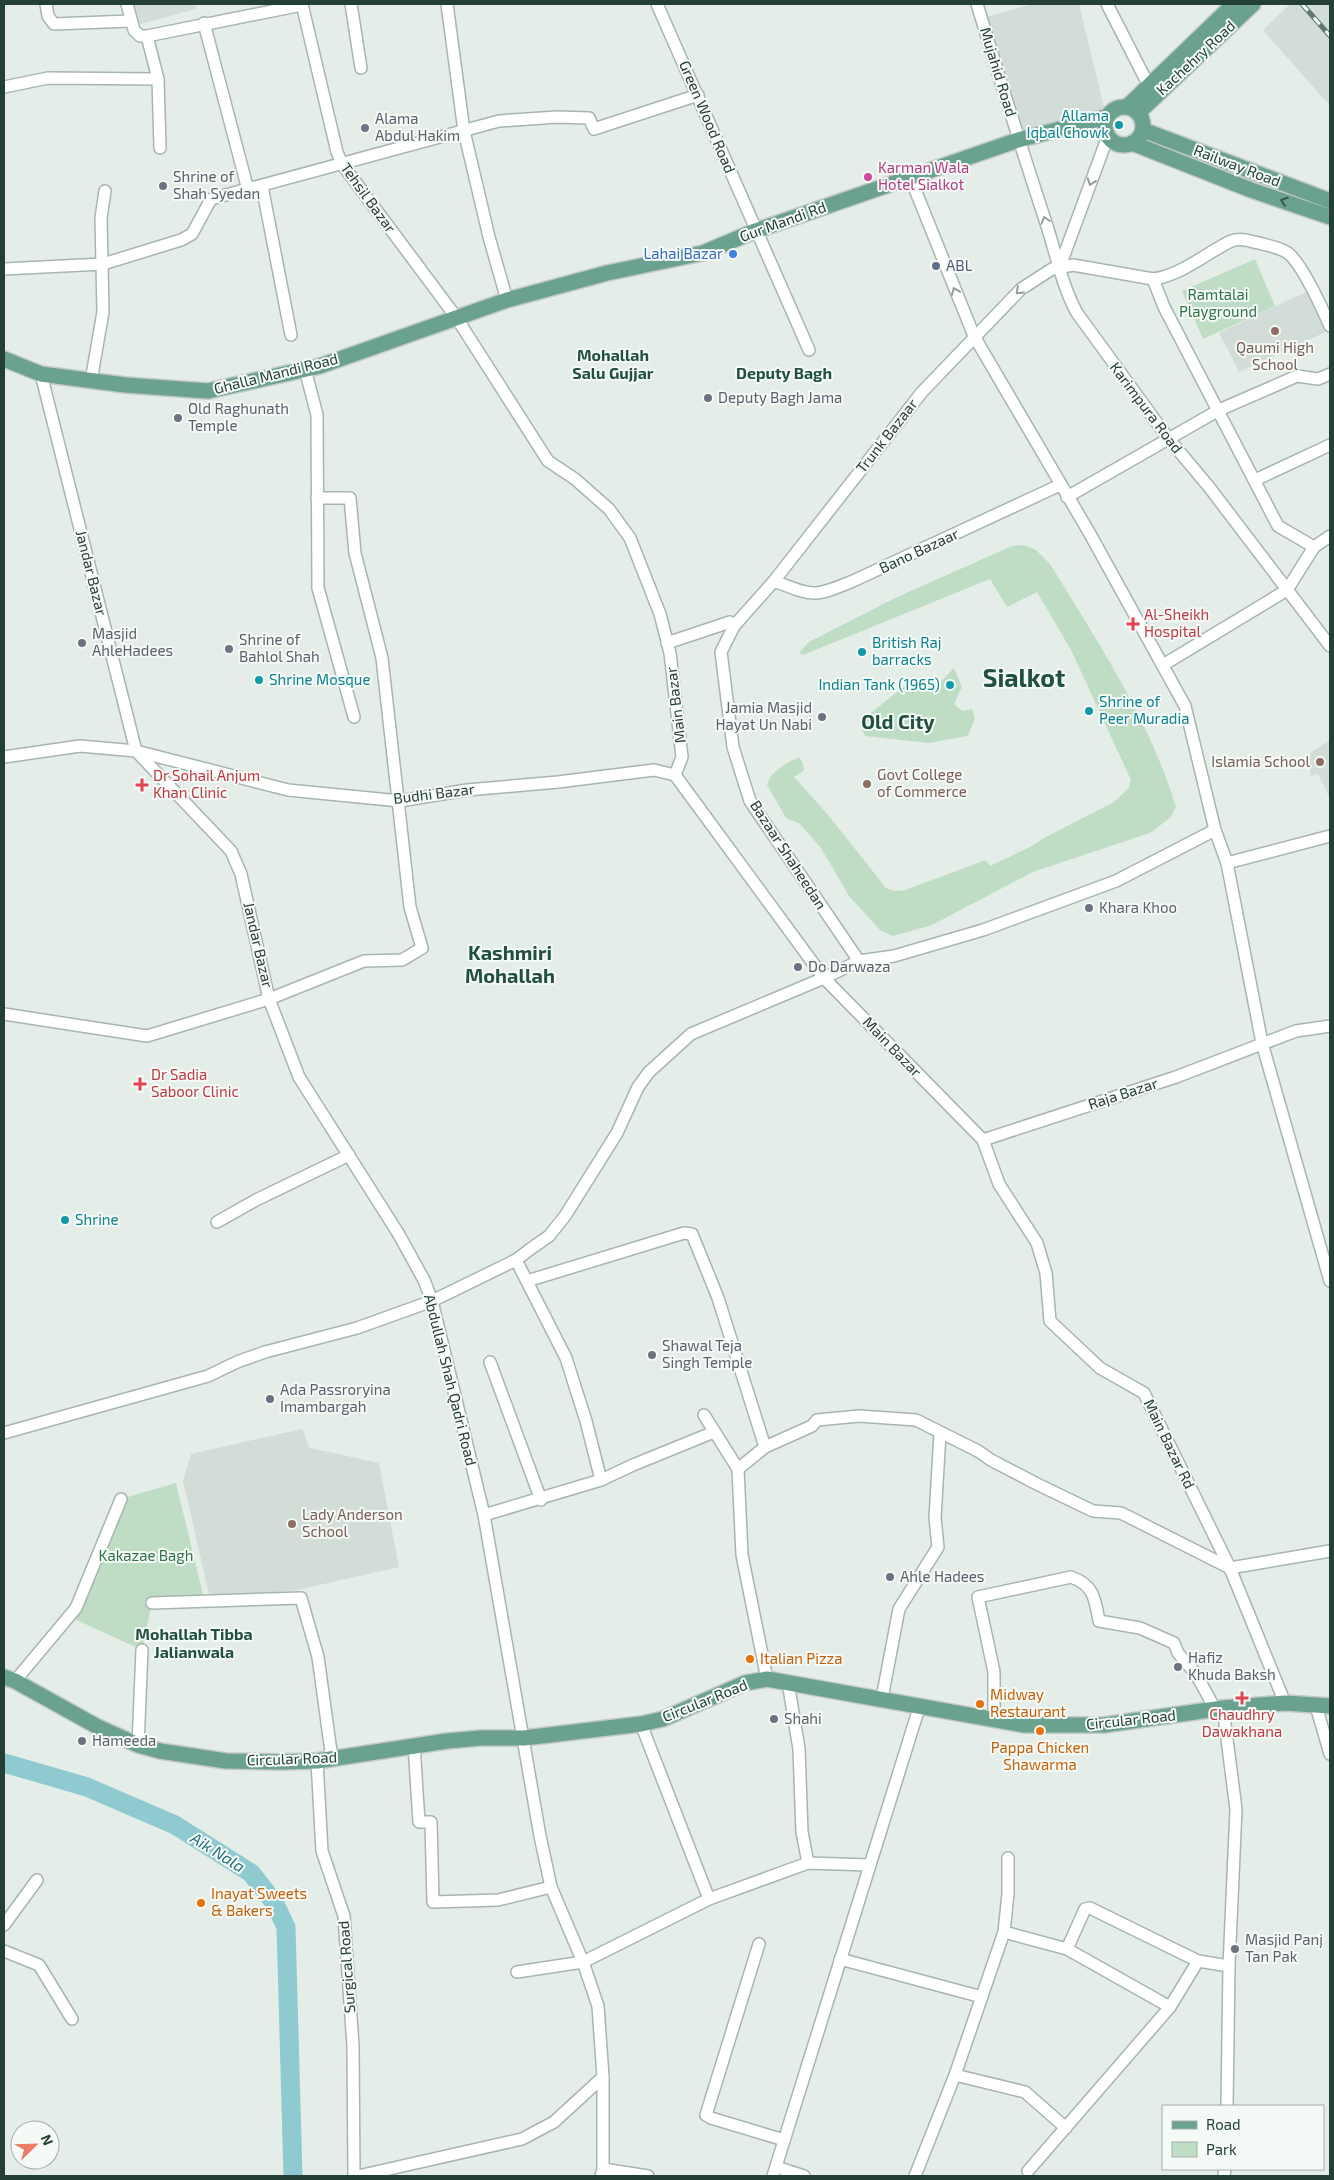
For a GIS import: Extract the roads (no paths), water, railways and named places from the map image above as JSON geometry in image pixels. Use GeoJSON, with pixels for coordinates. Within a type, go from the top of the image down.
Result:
{"type":"FeatureCollection","features":[{"type":"Feature","properties":{"kind":"main road","name":"Kachehry Road"},"geometry":{"type":"LineString","coordinates":[[1133,109],[1149,86],[1234,4]]}},
{"type":"Feature","properties":{"kind":"main road","name":"Kachehry Road"},"geometry":{"type":"LineString","coordinates":[[1133,109],[1253,4]]}},
{"type":"Feature","properties":{"kind":"main road"},"geometry":{"type":"LineString","coordinates":[[1132,144],[1141,136],[1143,130],[1142,118],[1133,109],[1115,108],[1106,117],[1105,124],[1108,136],[1118,144],[1132,144],[1251,190],[1330,217]]}},
{"type":"Feature","properties":{"kind":"main road","name":"Gur Mandi Rd"},"geometry":{"type":"LineString","coordinates":[[456,316],[506,300],[607,273],[703,253],[754,231],[1018,140],[1106,117]]}},
{"type":"Feature","properties":{"kind":"main road","name":"Railway Road"},"geometry":{"type":"LineString","coordinates":[[1143,130],[1330,201]]}},
{"type":"Feature","properties":{"kind":"main road","name":"Ghalla Mandi Road"},"geometry":{"type":"LineString","coordinates":[[4,359],[41,374],[91,381],[208,391],[305,369],[456,316]]}},
{"type":"Feature","properties":{"kind":"main road","name":"Circular Road"},"geometry":{"type":"LineString","coordinates":[[10,1679],[98,1727],[138,1745],[160,1751],[226,1761],[317,1761],[414,1745],[481,1738],[524,1738],[641,1724],[663,1719],[745,1682],[767,1678],[882,1698],[919,1708],[1024,1725],[1104,1725],[1219,1708],[1285,1702],[1323,1706]]}},
{"type":"Feature","properties":{"kind":"street"},"geometry":{"type":"LineString","coordinates":[[46,4],[48,16],[54,24],[130,21]]}},
{"type":"Feature","properties":{"kind":"street"},"geometry":{"type":"LineString","coordinates":[[127,4],[130,21],[136,34],[146,36],[302,4]]}},
{"type":"Feature","properties":{"kind":"street","name":"Tehsil Bazar"},"geometry":{"type":"LineString","coordinates":[[302,4],[337,152],[342,164],[456,316]]}},
{"type":"Feature","properties":{"kind":"street"},"geometry":{"type":"LineString","coordinates":[[351,4],[361,68]]}},
{"type":"Feature","properties":{"kind":"street"},"geometry":{"type":"LineString","coordinates":[[447,4],[464,131],[506,300]]}},
{"type":"Feature","properties":{"kind":"street","name":"Green Wood Road"},"geometry":{"type":"LineString","coordinates":[[657,4],[698,95],[754,231],[809,350]]}},
{"type":"Feature","properties":{"kind":"street","name":"Mujahid Road"},"geometry":{"type":"LineString","coordinates":[[977,4],[1018,140]]}},
{"type":"Feature","properties":{"kind":"street"},"geometry":{"type":"LineString","coordinates":[[1107,4],[1149,86]]}},
{"type":"Feature","properties":{"kind":"street"},"geometry":{"type":"LineString","coordinates":[[204,23],[248,190]]}},
{"type":"Feature","properties":{"kind":"street"},"geometry":{"type":"LineString","coordinates":[[146,36],[158,79],[160,148]]}},
{"type":"Feature","properties":{"kind":"street"},"geometry":{"type":"LineString","coordinates":[[4,87],[48,78],[158,79]]}},
{"type":"Feature","properties":{"kind":"street"},"geometry":{"type":"LineString","coordinates":[[4,269],[103,264],[181,240],[192,234],[211,199],[499,121],[556,117],[589,118],[594,129],[698,95]]}},
{"type":"Feature","properties":{"kind":"street"},"geometry":{"type":"LineString","coordinates":[[1108,136],[1060,266],[1073,265],[1153,279],[1175,273],[1234,240],[1244,240],[1280,248],[1290,255],[1317,296],[1330,326]]}},
{"type":"Feature","properties":{"kind":"street","name":"Karimpura Road"},"geometry":{"type":"LineString","coordinates":[[1018,140],[1060,266],[1069,300],[1086,328],[1168,438],[1209,486],[1330,646]]}},
{"type":"Feature","properties":{"kind":"street"},"geometry":{"type":"LineString","coordinates":[[910,177],[974,336],[1068,497],[1185,706],[1215,830],[1226,863],[1262,1043],[1330,1281]]}},
{"type":"Feature","properties":{"kind":"street"},"geometry":{"type":"LineString","coordinates":[[262,186],[291,336]]}},
{"type":"Feature","properties":{"kind":"street"},"geometry":{"type":"LineString","coordinates":[[91,381],[103,312],[101,218],[105,191]]}},
{"type":"Feature","properties":{"kind":"street","name":"Trunk Bazaar"},"geometry":{"type":"LineString","coordinates":[[734,626],[774,582],[922,392],[1021,289],[1040,275],[1060,266]]}},
{"type":"Feature","properties":{"kind":"street"},"geometry":{"type":"LineString","coordinates":[[1153,279],[1164,307],[1278,526],[1314,546]]}},
{"type":"Feature","properties":{"kind":"street","name":"Main Bazar"},"geometry":{"type":"LineString","coordinates":[[456,316],[548,461],[575,479],[609,509],[630,538],[660,614],[667,643],[682,757],[675,775],[824,978],[983,1140]]}},
{"type":"Feature","properties":{"kind":"street"},"geometry":{"type":"LineString","coordinates":[[305,369],[317,415],[318,588],[354,717]]}},
{"type":"Feature","properties":{"kind":"street","name":"Jandar Bazar"},"geometry":{"type":"LineString","coordinates":[[41,374],[136,751],[231,851],[242,874],[269,998]]}},
{"type":"Feature","properties":{"kind":"street"},"geometry":{"type":"LineString","coordinates":[[1068,497],[1219,410],[1297,376],[1318,379],[1330,374]]}},
{"type":"Feature","properties":{"kind":"street"},"geometry":{"type":"LineString","coordinates":[[1255,480],[1330,445]]}},
{"type":"Feature","properties":{"kind":"street","name":"Bano Bazaar"},"geometry":{"type":"LineString","coordinates":[[774,582],[813,595],[821,594],[853,582],[1060,485]]}},
{"type":"Feature","properties":{"kind":"street"},"geometry":{"type":"LineString","coordinates":[[4,1014],[147,1036],[269,998],[364,961],[402,960],[422,948],[410,907],[400,801],[382,658],[355,553],[350,498],[316,498]]}},
{"type":"Feature","properties":{"kind":"street"},"geometry":{"type":"LineString","coordinates":[[1163,665],[1287,590],[1314,546],[1330,536]]}},
{"type":"Feature","properties":{"kind":"street"},"geometry":{"type":"LineString","coordinates":[[667,643],[730,622],[734,626]]}},
{"type":"Feature","properties":{"kind":"street","name":"Bazaar Shaheedan"},"geometry":{"type":"LineString","coordinates":[[734,626],[721,652],[722,667],[733,747],[750,800],[859,961]]}},
{"type":"Feature","properties":{"kind":"street","name":"Budhi Bazar"},"geometry":{"type":"LineString","coordinates":[[4,757],[80,746],[136,751],[288,790],[400,801],[467,790],[558,782],[654,770],[675,775]]}},
{"type":"Feature","properties":{"kind":"street"},"geometry":{"type":"LineString","coordinates":[[4,1433],[208,1376],[246,1359],[357,1328],[432,1301],[516,1260],[549,1236],[617,1133],[638,1087],[661,1059],[691,1034],[824,978],[859,961],[894,956],[1000,924],[1116,881],[1215,830]]}},
{"type":"Feature","properties":{"kind":"street"},"geometry":{"type":"LineString","coordinates":[[1226,863],[1330,836]]}},
{"type":"Feature","properties":{"kind":"street","name":"Abdullah Shah Qadri Road"},"geometry":{"type":"LineString","coordinates":[[269,998],[299,1077],[410,1254],[432,1301],[484,1515],[540,1836],[551,1887],[584,1962],[598,2006],[604,2076],[602,2172]]}},
{"type":"Feature","properties":{"kind":"street","name":"Raja Bazar"},"geometry":{"type":"LineString","coordinates":[[983,1140],[1176,1077],[1296,1031],[1330,1026]]}},
{"type":"Feature","properties":{"kind":"street","name":"Main Bazar Rd"},"geometry":{"type":"LineString","coordinates":[[983,1140],[1000,1184],[1037,1243],[1046,1273],[1050,1321],[1100,1368],[1144,1393],[1230,1568],[1285,1702]]}},
{"type":"Feature","properties":{"kind":"street"},"geometry":{"type":"LineString","coordinates":[[217,1222],[256,1200],[349,1155]]}},
{"type":"Feature","properties":{"kind":"street"},"geometry":{"type":"LineString","coordinates":[[527,1281],[684,1233],[692,1234],[718,1298],[765,1447]]}},
{"type":"Feature","properties":{"kind":"street"},"geometry":{"type":"LineString","coordinates":[[516,1260],[566,1358],[586,1420],[600,1480]]}},
{"type":"Feature","properties":{"kind":"street"},"geometry":{"type":"LineString","coordinates":[[490,1362],[541,1500]]}},
{"type":"Feature","properties":{"kind":"street"},"geometry":{"type":"LineString","coordinates":[[704,1415],[738,1469],[742,1555],[767,1678]]}},
{"type":"Feature","properties":{"kind":"street"},"geometry":{"type":"LineString","coordinates":[[738,1469],[765,1447],[812,1426],[817,1420],[859,1416],[916,1420],[978,1451],[1036,1484],[1093,1510],[1121,1513],[1230,1568],[1330,1551]]}},
{"type":"Feature","properties":{"kind":"street"},"geometry":{"type":"LineString","coordinates":[[484,1515],[541,1500],[600,1480],[714,1432]]}},
{"type":"Feature","properties":{"kind":"street"},"geometry":{"type":"LineString","coordinates":[[882,1698],[899,1609],[938,1547],[935,1518],[940,1433]]}},
{"type":"Feature","properties":{"kind":"street"},"geometry":{"type":"LineString","coordinates":[[10,1679],[76,1608],[121,1499]]}},
{"type":"Feature","properties":{"kind":"street"},"geometry":{"type":"LineString","coordinates":[[994,1720],[994,1672],[978,1597],[1071,1577],[1088,1586],[1095,1600],[1099,1621],[1140,1628],[1174,1643],[1178,1653],[1196,1674],[1219,1708],[1236,1809],[1229,1966],[1227,2105]]}},
{"type":"Feature","properties":{"kind":"street"},"geometry":{"type":"LineString","coordinates":[[152,1603],[301,1598],[318,1657],[332,1759]]}},
{"type":"Feature","properties":{"kind":"street"},"geometry":{"type":"LineString","coordinates":[[138,1745],[142,1650]]}},
{"type":"Feature","properties":{"kind":"street"},"geometry":{"type":"LineString","coordinates":[[788,1682],[799,1749],[802,1832],[808,1863]]}},
{"type":"Feature","properties":{"kind":"street"},"geometry":{"type":"LineString","coordinates":[[1323,1706],[1330,1754]]}},
{"type":"Feature","properties":{"kind":"street"},"geometry":{"type":"LineString","coordinates":[[804,2176],[775,2172],[869,1864],[919,1708]]}},
{"type":"Feature","properties":{"kind":"street"},"geometry":{"type":"LineString","coordinates":[[641,1724],[709,1899]]}},
{"type":"Feature","properties":{"kind":"street"},"geometry":{"type":"LineString","coordinates":[[414,1745],[419,1822],[431,1822],[433,1902],[498,1900],[551,1887]]}},
{"type":"Feature","properties":{"kind":"street","name":"Surgical Road"},"geometry":{"type":"LineString","coordinates":[[317,1761],[322,1851],[344,1916],[353,2046],[354,2176]]}},
{"type":"Feature","properties":{"kind":"street"},"geometry":{"type":"LineString","coordinates":[[914,2176],[955,2075],[1004,1932],[1008,1894],[1008,1858]]}},
{"type":"Feature","properties":{"kind":"street"},"geometry":{"type":"LineString","coordinates":[[517,1972],[584,1962],[709,1899],[808,1863],[869,1864]]}},
{"type":"Feature","properties":{"kind":"street"},"geometry":{"type":"LineString","coordinates":[[4,1925],[37,1880]]}},
{"type":"Feature","properties":{"kind":"street"},"geometry":{"type":"LineString","coordinates":[[1067,1949],[1084,1909],[1090,1908],[1198,1961],[1229,1966]]}},
{"type":"Feature","properties":{"kind":"street"},"geometry":{"type":"LineString","coordinates":[[1004,1932],[1067,1949],[1170,2007]]}},
{"type":"Feature","properties":{"kind":"street"},"geometry":{"type":"LineString","coordinates":[[759,1944],[706,2115],[784,2140]]}},
{"type":"Feature","properties":{"kind":"street"},"geometry":{"type":"LineString","coordinates":[[4,1952],[39,1966],[72,2018]]}},
{"type":"Feature","properties":{"kind":"street"},"geometry":{"type":"LineString","coordinates":[[840,1959],[982,1997]]}},
{"type":"Feature","properties":{"kind":"street"},"geometry":{"type":"LineString","coordinates":[[1028,2171],[1170,2007],[1198,1961]]}},
{"type":"Feature","properties":{"kind":"street"},"geometry":{"type":"LineString","coordinates":[[955,2075],[1024,2092],[1066,2128]]}},
{"type":"Feature","properties":{"kind":"street"},"geometry":{"type":"LineString","coordinates":[[358,2176],[522,2139],[554,2122],[604,2076]]}},
{"type":"Feature","properties":{"kind":"street"},"geometry":{"type":"LineString","coordinates":[[602,2172],[648,2176]]}},
{"type":"Feature","properties":{"kind":"waterway","name":"Aik Nala"},"geometry":{"type":"LineString","coordinates":[[4,1763],[87,1787],[175,1825],[251,1873],[274,1902],[286,1927],[293,2176]]}},
{"type":"Feature","properties":{"kind":"railway"},"geometry":{"type":"LineString","coordinates":[[1302,4],[1330,36]]}},
{"type":"Feature","properties":{"kind":"place","name":"Allama Iqbal Chowk"},"geometry":{"type":"Point","coordinates":[1119,125]}},
{"type":"Feature","properties":{"kind":"place","name":"Alama Abdul Hakim"},"geometry":{"type":"Point","coordinates":[365,128]}},
{"type":"Feature","properties":{"kind":"place","name":"Karman Wala Hotel Sialkot"},"geometry":{"type":"Point","coordinates":[868,177]}},
{"type":"Feature","properties":{"kind":"place","name":"Shrine of Shah Syedan"},"geometry":{"type":"Point","coordinates":[163,186]}},
{"type":"Feature","properties":{"kind":"place","name":"Lahai Bazar"},"geometry":{"type":"Point","coordinates":[733,254]}},
{"type":"Feature","properties":{"kind":"place","name":"ABL"},"geometry":{"type":"Point","coordinates":[936,266]}},
{"type":"Feature","properties":{"kind":"place","name":"Qaumi High School"},"geometry":{"type":"Point","coordinates":[1275,331]}},
{"type":"Feature","properties":{"kind":"place","name":"Deputy Bagh Jama"},"geometry":{"type":"Point","coordinates":[708,398]}},
{"type":"Feature","properties":{"kind":"place","name":"Old Raghunath Temple"},"geometry":{"type":"Point","coordinates":[178,418]}},
{"type":"Feature","properties":{"kind":"place","name":"Al-Sheikh Hospital"},"geometry":{"type":"Point","coordinates":[1133,624]}},
{"type":"Feature","properties":{"kind":"place","name":"Masjid AhleHadees"},"geometry":{"type":"Point","coordinates":[82,643]}},
{"type":"Feature","properties":{"kind":"place","name":"Shrine of Bahlol Shah"},"geometry":{"type":"Point","coordinates":[229,649]}},
{"type":"Feature","properties":{"kind":"place","name":"British Raj barracks"},"geometry":{"type":"Point","coordinates":[862,652]}},
{"type":"Feature","properties":{"kind":"place","name":"Shrine Mosque"},"geometry":{"type":"Point","coordinates":[259,680]}},
{"type":"Feature","properties":{"kind":"place","name":"Indian Tank (1965)"},"geometry":{"type":"Point","coordinates":[950,685]}},
{"type":"Feature","properties":{"kind":"place","name":"Shrine of Peer Muradia"},"geometry":{"type":"Point","coordinates":[1089,711]}},
{"type":"Feature","properties":{"kind":"place","name":"Jamia Masjid Hayat Un Nabi"},"geometry":{"type":"Point","coordinates":[822,717]}},
{"type":"Feature","properties":{"kind":"place","name":"Islamia School"},"geometry":{"type":"Point","coordinates":[1320,762]}},
{"type":"Feature","properties":{"kind":"place","name":"Govt College of Commerce"},"geometry":{"type":"Point","coordinates":[867,784]}},
{"type":"Feature","properties":{"kind":"place","name":"Dr Sohail Anjum Khan Clinic"},"geometry":{"type":"Point","coordinates":[142,785]}},
{"type":"Feature","properties":{"kind":"place","name":"Khara Khoo"},"geometry":{"type":"Point","coordinates":[1089,908]}},
{"type":"Feature","properties":{"kind":"place","name":"Do Darwaza"},"geometry":{"type":"Point","coordinates":[798,967]}},
{"type":"Feature","properties":{"kind":"place","name":"Dr Sadia Saboor Clinic"},"geometry":{"type":"Point","coordinates":[140,1084]}},
{"type":"Feature","properties":{"kind":"place","name":"Shrine"},"geometry":{"type":"Point","coordinates":[65,1220]}},
{"type":"Feature","properties":{"kind":"place","name":"Shawal Teja Singh Temple"},"geometry":{"type":"Point","coordinates":[652,1355]}},
{"type":"Feature","properties":{"kind":"place","name":"Ada Passroryina Imambargah"},"geometry":{"type":"Point","coordinates":[270,1399]}},
{"type":"Feature","properties":{"kind":"place","name":"Lady Anderson School"},"geometry":{"type":"Point","coordinates":[292,1524]}},
{"type":"Feature","properties":{"kind":"place","name":"Ahle Hadees"},"geometry":{"type":"Point","coordinates":[890,1577]}},
{"type":"Feature","properties":{"kind":"place","name":"Italian Pizza"},"geometry":{"type":"Point","coordinates":[750,1659]}},
{"type":"Feature","properties":{"kind":"place","name":"Hafiz Khuda Baksh"},"geometry":{"type":"Point","coordinates":[1178,1667]}},
{"type":"Feature","properties":{"kind":"place","name":"Chaudhry Dawakhana"},"geometry":{"type":"Point","coordinates":[1242,1698]}},
{"type":"Feature","properties":{"kind":"place","name":"Midway Restaurant"},"geometry":{"type":"Point","coordinates":[980,1704]}},
{"type":"Feature","properties":{"kind":"place","name":"Shahi"},"geometry":{"type":"Point","coordinates":[774,1719]}},
{"type":"Feature","properties":{"kind":"place","name":"Pappa Chicken Shawarma"},"geometry":{"type":"Point","coordinates":[1040,1731]}},
{"type":"Feature","properties":{"kind":"place","name":"Hameeda"},"geometry":{"type":"Point","coordinates":[82,1741]}},
{"type":"Feature","properties":{"kind":"place","name":"Inayat Sweets & Bakers"},"geometry":{"type":"Point","coordinates":[201,1903]}},
{"type":"Feature","properties":{"kind":"place","name":"Masjid Panj Tan Pak"},"geometry":{"type":"Point","coordinates":[1235,1949]}},
{"type":"Feature","properties":{"kind":"district","name":"Mohallah Salu Gujjar"},"geometry":{"type":"Point","coordinates":[613,364]}},
{"type":"Feature","properties":{"kind":"district","name":"Deputy Bagh"},"geometry":{"type":"Point","coordinates":[784,373]}},
{"type":"Feature","properties":{"kind":"district","name":"Sialkot"},"geometry":{"type":"Point","coordinates":[1024,678]}},
{"type":"Feature","properties":{"kind":"district","name":"Old City"},"geometry":{"type":"Point","coordinates":[898,722]}},
{"type":"Feature","properties":{"kind":"district","name":"Kashmiri Mohallah"},"geometry":{"type":"Point","coordinates":[510,964]}},
{"type":"Feature","properties":{"kind":"district","name":"Mohallah Tibba Jalianwala"},"geometry":{"type":"Point","coordinates":[194,1643]}},
{"type":"Feature","properties":{"kind":"park label","name":"Ramtalai Playground"},"geometry":{"type":"Point","coordinates":[1218,304]}},
{"type":"Feature","properties":{"kind":"park label","name":"Kakazae Bagh"},"geometry":{"type":"Point","coordinates":[146,1556]}}]}
